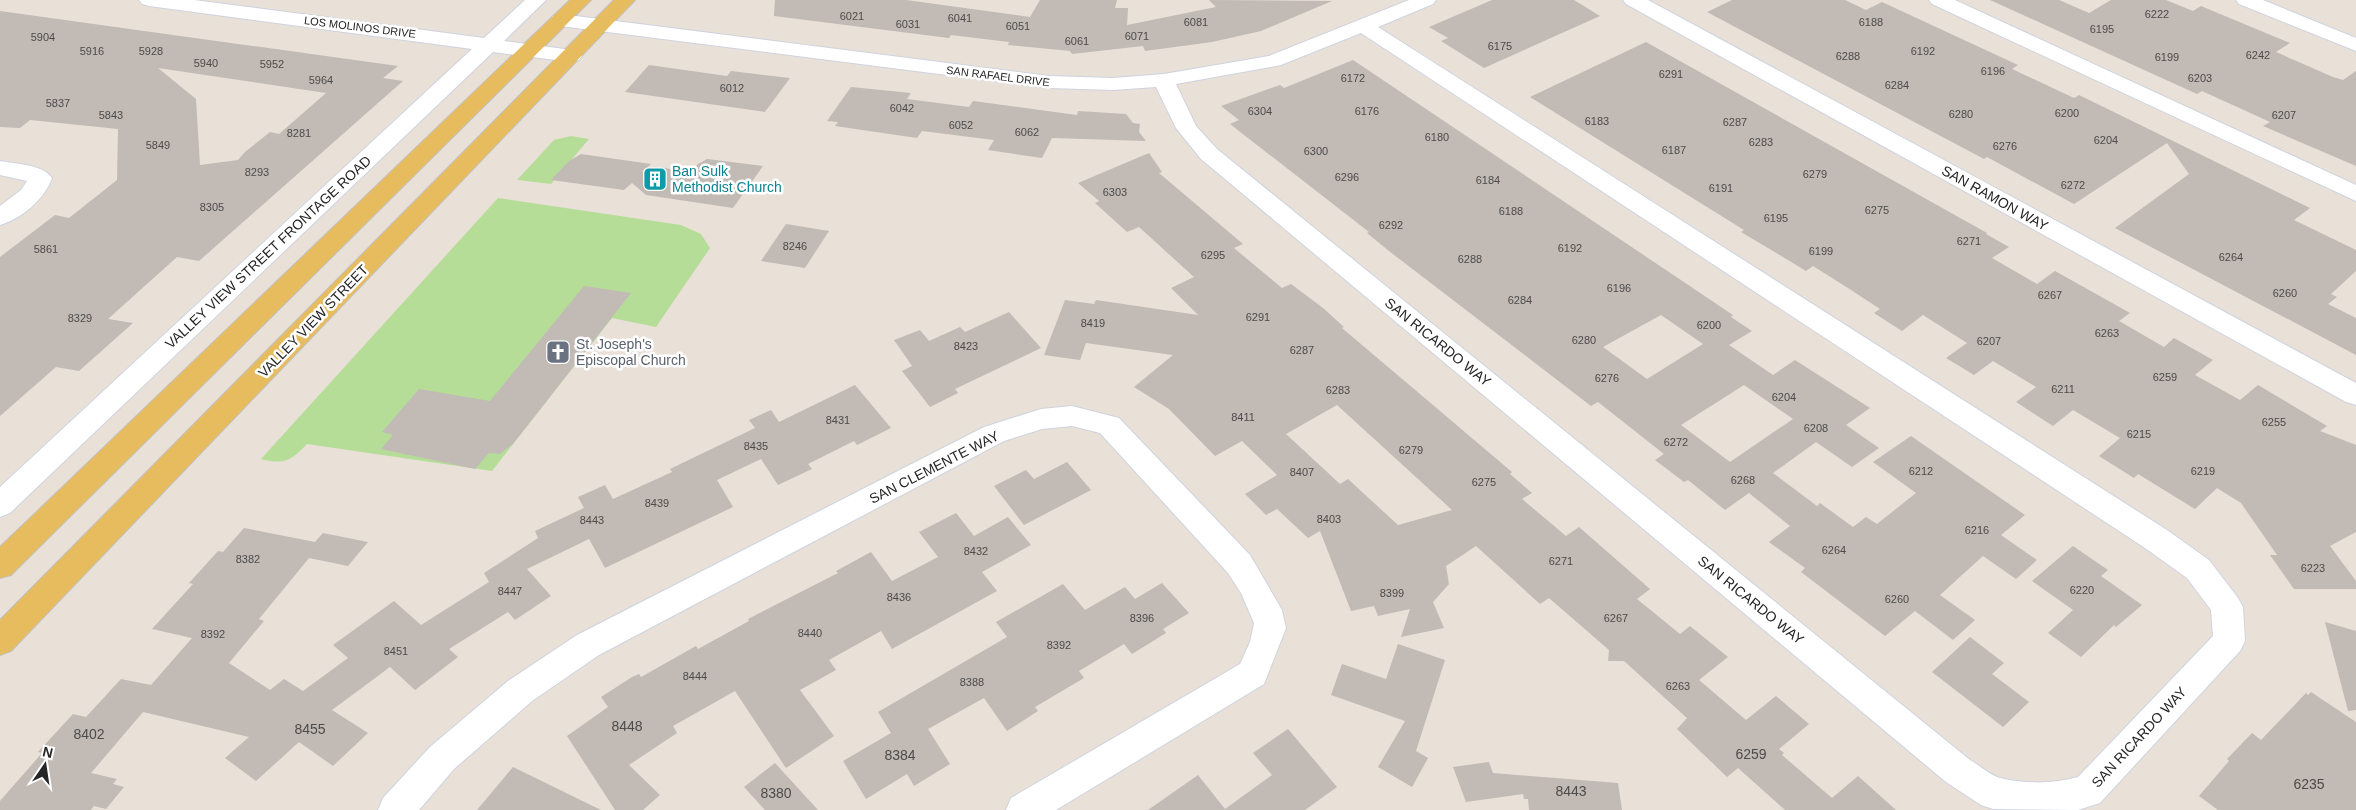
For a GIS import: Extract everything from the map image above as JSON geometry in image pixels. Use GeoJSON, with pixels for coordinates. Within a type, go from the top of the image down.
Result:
{"type":"FeatureCollection","features":[{"type":"Feature","properties":{"kind":"main road"},"geometry":{"type":"LineString","coordinates":[[0,566],[581,0]]}},
{"type":"Feature","properties":{"kind":"main road","name":"VALLEY VIEW STREET"},"geometry":{"type":"LineString","coordinates":[[0,641],[625,0]]}},
{"type":"Feature","properties":{"kind":"street","name":"LOS MOLINOS DRIVE"},"geometry":{"type":"LineString","coordinates":[[149,0],[572,56]]}},
{"type":"Feature","properties":{"kind":"street","name":"VALLEY VIEW STREET FRONTAGE ROAD"},"geometry":{"type":"LineString","coordinates":[[0,505],[536,0]]}},
{"type":"Feature","properties":{"kind":"street","name":"SAN RAFAEL DRIVE"},"geometry":{"type":"LineString","coordinates":[[560,20],[1049,82],[1114,84],[1164,80],[1274,61],[1426,0]]}},
{"type":"Feature","properties":{"kind":"street","name":"SAN RAMON WAY"},"geometry":{"type":"LineString","coordinates":[[1633,0],[2356,395]]}},
{"type":"Feature","properties":{"kind":"street"},"geometry":{"type":"LineString","coordinates":[[1938,0],[2356,194]]}},
{"type":"Feature","properties":{"kind":"street"},"geometry":{"type":"LineString","coordinates":[[2246,0],[2356,44]]}},
{"type":"Feature","properties":{"kind":"street","name":"SAN RICARDO WAY"},"geometry":{"type":"LineString","coordinates":[[1164,80],[1180,119],[1190,135],[1209,154],[1958,771],[1993,793],[2033,798],[2062,798],[2088,791],[2229,641],[2227,607],[2198,569],[2156,539],[1363,26]]}},
{"type":"Feature","properties":{"kind":"street"},"geometry":{"type":"LineString","coordinates":[[0,168],[25,172],[40,178],[39,184],[32,193],[0,217]]}},
{"type":"Feature","properties":{"kind":"street","name":"SAN CLEMENTE WAY"},"geometry":{"type":"LineString","coordinates":[[396,810],[449,752],[520,691],[588,645],[994,434],[1041,419],[1072,416],[1108,425],[1115,432],[1239,564],[1255,589],[1270,623],[1263,650],[1252,674],[1024,810]]}},
{"type":"Feature","properties":{"kind":"green space"},"geometry":{"type":"Polygon","coordinates":[[[571,136],[589,139],[551,184],[517,180],[554,140],[571,136]]]}},
{"type":"Feature","properties":{"kind":"green space"},"geometry":{"type":"Polygon","coordinates":[[[498,198],[681,225],[701,234],[710,248],[656,327],[612,318],[492,471],[307,444],[287,460],[276,462],[261,459],[498,198]]]}},
{"type":"Feature","properties":{"kind":"building"},"geometry":{"type":"Polygon","coordinates":[[[775,0],[906,0],[1030,17],[1040,0],[1117,0],[1115,8],[1128,8],[1127,25],[1216,7],[1209,0],[1332,1],[1261,31],[1212,42],[1145,51],[1143,46],[1072,54],[1070,51],[1008,45],[1009,42],[951,35],[949,38],[774,16],[775,0]]]}},
{"type":"Feature","properties":{"kind":"building"},"geometry":{"type":"Polygon","coordinates":[[[1492,0],[1574,0],[1600,16],[1484,68],[1441,41],[1448,38],[1429,27],[1492,0]]]}},
{"type":"Feature","properties":{"kind":"building"},"geometry":{"type":"Polygon","coordinates":[[[1732,0],[1845,0],[1866,10],[1882,2],[2018,65],[2012,69],[2074,98],[2079,95],[2310,208],[2294,220],[2356,250],[2356,271],[2331,294],[2337,297],[2328,304],[2356,318],[2356,355],[2115,228],[2189,174],[2167,143],[2074,204],[1987,157],[1984,159],[1707,12],[1732,0]]]}},
{"type":"Feature","properties":{"kind":"building"},"geometry":{"type":"Polygon","coordinates":[[[1990,0],[2059,0],[2089,13],[2111,0],[2166,0],[2193,11],[2201,6],[2290,43],[2276,52],[2333,77],[2343,80],[2356,71],[2356,166],[2263,126],[2270,122],[2202,91],[2197,94],[1990,0]]]}},
{"type":"Feature","properties":{"kind":"building"},"geometry":{"type":"Polygon","coordinates":[[[0,11],[398,66],[383,78],[403,81],[199,261],[177,257],[108,319],[133,323],[79,371],[56,367],[0,416],[0,257],[55,215],[69,218],[117,180],[118,129],[30,120],[20,128],[0,127],[0,11]],[[158,68],[196,99],[200,165],[238,160],[270,132],[279,134],[326,93],[158,68]]]}},
{"type":"Feature","properties":{"kind":"building"},"geometry":{"type":"Polygon","coordinates":[[[1646,42],[1987,233],[2009,247],[1992,258],[2037,284],[2055,271],[2130,313],[2119,321],[2164,347],[2174,338],[2213,360],[2195,375],[2240,400],[2258,385],[2327,426],[2320,431],[2356,445],[2356,532],[2330,546],[2356,581],[2356,589],[2294,589],[2270,555],[2277,555],[2241,503],[2217,488],[2195,509],[2138,474],[2134,478],[2099,456],[2120,438],[2073,410],[2053,426],[2016,402],[2036,387],[1993,361],[1974,375],[1946,358],[1967,343],[1923,315],[1902,331],[1874,313],[1880,309],[1848,288],[1813,266],[1806,271],[1741,232],[1744,230],[1530,97],[1646,42]]]}},
{"type":"Feature","properties":{"kind":"building"},"geometry":{"type":"Polygon","coordinates":[[[1353,60],[1733,315],[1731,317],[1752,331],[1729,345],[1773,375],[1795,360],[1870,408],[1846,425],[1879,448],[1852,467],[1816,442],[1773,473],[1817,506],[1820,503],[1853,527],[1866,517],[1877,524],[1916,493],[1873,462],[1911,436],[2025,515],[2001,535],[2037,560],[2016,579],[1983,556],[1940,595],[1975,620],[1953,640],[1915,611],[1885,636],[1801,572],[1805,568],[1769,542],[1790,526],[1749,493],[1725,510],[1688,480],[1684,482],[1655,460],[1664,454],[1598,402],[1591,406],[1389,251],[1367,233],[1369,232],[1230,124],[1239,120],[1221,106],[1280,85],[1284,88],[1353,60]],[[1661,315],[1603,347],[1647,379],[1703,344],[1661,315]],[[1744,385],[1681,425],[1730,462],[1793,419],[1744,385]]]}},
{"type":"Feature","properties":{"kind":"building"},"geometry":{"type":"Polygon","coordinates":[[[649,65],[727,76],[731,71],[790,78],[765,112],[625,92],[649,65]]]}},
{"type":"Feature","properties":{"kind":"building"},"geometry":{"type":"Polygon","coordinates":[[[851,87],[911,93],[907,99],[969,107],[973,101],[1077,115],[1078,111],[1126,114],[1133,123],[1140,124],[1139,132],[1146,141],[1052,138],[1042,158],[988,150],[994,140],[922,131],[917,138],[835,126],[838,122],[827,121],[851,87]]]}},
{"type":"Feature","properties":{"kind":"building"},"geometry":{"type":"Polygon","coordinates":[[[1149,153],[1162,172],[1159,173],[1243,244],[1234,248],[1282,288],[1291,284],[1323,308],[1344,327],[1342,328],[1512,472],[1510,474],[1532,493],[1522,499],[1566,536],[1579,527],[1650,589],[1637,599],[1680,634],[1690,626],[1728,657],[1699,680],[1746,720],[1776,696],[1809,724],[1779,749],[1784,753],[1782,755],[1832,798],[1858,776],[1896,810],[1785,810],[1738,768],[1727,777],[1677,729],[1687,718],[1624,661],[1608,661],[1609,650],[1549,598],[1540,604],[1476,546],[1446,566],[1449,584],[1433,602],[1444,628],[1401,637],[1410,609],[1378,616],[1374,606],[1351,611],[1320,531],[1308,538],[1277,509],[1266,515],[1245,494],[1277,475],[1242,441],[1215,456],[1169,409],[1134,387],[1173,355],[1086,343],[1080,360],[1044,355],[1065,300],[1094,304],[1096,300],[1198,315],[1171,288],[1194,277],[1139,227],[1127,232],[1095,203],[1099,201],[1078,183],[1149,153]],[[1337,405],[1286,434],[1340,484],[1348,479],[1398,525],[1452,510],[1337,405]]]}},
{"type":"Feature","properties":{"kind":"building","name":"Ban Sulk Methodist Church"},"geometry":{"type":"Polygon","coordinates":[[[581,154],[651,164],[642,172],[665,168],[691,173],[698,164],[707,159],[763,166],[733,208],[646,195],[632,183],[624,190],[551,180],[569,161],[581,154]]]}},
{"type":"Feature","properties":{"kind":"building"},"geometry":{"type":"Polygon","coordinates":[[[786,224],[829,231],[805,268],[761,261],[786,224]]]}},
{"type":"Feature","properties":{"kind":"building","name":"St. Joseph's Episcopal Church"},"geometry":{"type":"Polygon","coordinates":[[[584,286],[631,293],[513,444],[500,454],[489,453],[475,469],[381,449],[393,435],[382,432],[419,389],[490,401],[584,286]]]}},
{"type":"Feature","properties":{"kind":"building"},"geometry":{"type":"Polygon","coordinates":[[[1009,312],[1041,348],[955,389],[958,393],[930,407],[902,371],[912,366],[894,340],[920,330],[929,341],[960,327],[965,332],[1009,312]]]}},
{"type":"Feature","properties":{"kind":"building"},"geometry":{"type":"Polygon","coordinates":[[[855,385],[891,428],[857,445],[854,441],[808,464],[812,469],[778,485],[761,459],[717,480],[733,507],[605,568],[589,539],[527,569],[551,596],[515,620],[508,612],[449,649],[458,657],[415,690],[390,667],[332,710],[368,733],[333,766],[299,742],[256,781],[225,758],[249,737],[143,712],[91,773],[117,779],[113,784],[124,787],[106,809],[94,806],[91,810],[0,810],[0,801],[42,753],[38,752],[73,714],[86,717],[121,679],[151,685],[192,638],[152,629],[193,584],[189,583],[218,551],[223,552],[244,528],[315,542],[323,533],[368,542],[348,566],[309,558],[259,619],[264,621],[229,663],[270,690],[284,679],[303,691],[348,658],[333,645],[394,601],[421,625],[489,582],[484,573],[538,538],[535,531],[584,508],[578,497],[605,485],[613,499],[672,472],[670,469],[755,428],[749,420],[771,410],[779,422],[855,385]]]}},
{"type":"Feature","properties":{"kind":"building"},"geometry":{"type":"Polygon","coordinates":[[[1067,462],[1091,490],[1024,525],[994,486],[1026,470],[1034,479],[1067,462]]]}},
{"type":"Feature","properties":{"kind":"building"},"geometry":{"type":"Polygon","coordinates":[[[956,513],[974,536],[1008,517],[1031,545],[982,572],[997,591],[892,649],[881,631],[829,660],[836,670],[800,690],[834,736],[786,768],[735,691],[673,726],[677,733],[629,765],[660,795],[643,810],[615,810],[567,736],[608,707],[601,697],[632,677],[639,674],[641,677],[696,646],[698,649],[749,621],[748,619],[838,573],[836,571],[871,552],[892,581],[938,557],[919,532],[956,513]]]}},
{"type":"Feature","properties":{"kind":"building"},"geometry":{"type":"Polygon","coordinates":[[[2073,546],[2108,570],[2101,576],[2142,605],[2116,627],[2114,625],[2081,657],[2048,633],[2073,610],[2032,581],[2073,546]]]}},
{"type":"Feature","properties":{"kind":"building"},"geometry":{"type":"Polygon","coordinates":[[[1162,583],[1189,613],[1163,629],[1166,633],[1132,654],[1124,644],[1079,671],[1084,678],[1035,707],[1038,711],[1007,731],[984,698],[928,729],[950,764],[914,786],[907,774],[866,799],[843,761],[891,733],[878,712],[1007,637],[996,622],[1063,584],[1085,610],[1125,587],[1135,599],[1162,583]]]}},
{"type":"Feature","properties":{"kind":"building"},"geometry":{"type":"Polygon","coordinates":[[[2325,622],[2356,631],[2356,710],[2348,711],[2325,622]]]}},
{"type":"Feature","properties":{"kind":"building"},"geometry":{"type":"Polygon","coordinates":[[[1970,637],[2004,663],[1992,674],[2029,702],[2003,727],[1932,672],[1970,637]]]}},
{"type":"Feature","properties":{"kind":"building"},"geometry":{"type":"Polygon","coordinates":[[[1398,644],[1445,660],[1416,751],[1428,758],[1412,787],[1378,767],[1405,721],[1331,695],[1342,664],[1386,679],[1398,644]]]}},
{"type":"Feature","properties":{"kind":"building"},"geometry":{"type":"Polygon","coordinates":[[[2311,692],[2356,722],[2356,810],[2218,810],[2199,796],[2229,761],[2227,759],[2252,733],[2261,740],[2306,693],[2308,695],[2311,692]]]}},
{"type":"Feature","properties":{"kind":"building"},"geometry":{"type":"Polygon","coordinates":[[[1288,729],[1337,787],[1305,810],[1148,810],[1198,775],[1225,809],[1272,775],[1253,753],[1288,729]]]}},
{"type":"Feature","properties":{"kind":"building"},"geometry":{"type":"Polygon","coordinates":[[[1489,762],[1493,773],[1618,783],[1622,810],[1529,810],[1528,799],[1524,799],[1523,794],[1466,802],[1453,767],[1489,762]]]}},
{"type":"Feature","properties":{"kind":"building"},"geometry":{"type":"Polygon","coordinates":[[[775,763],[818,810],[765,810],[744,787],[775,763]]]}},
{"type":"Feature","properties":{"kind":"building"},"geometry":{"type":"Polygon","coordinates":[[[513,767],[601,810],[477,810],[513,767]]]}},
{"type":"Feature","properties":{"kind":"place","name":"Ban Sulk Methodist Church"},"geometry":{"type":"Point","coordinates":[655,179]}},
{"type":"Feature","properties":{"kind":"place","name":"St. Joseph's Episcopal Church"},"geometry":{"type":"Point","coordinates":[558,352]}}]}
